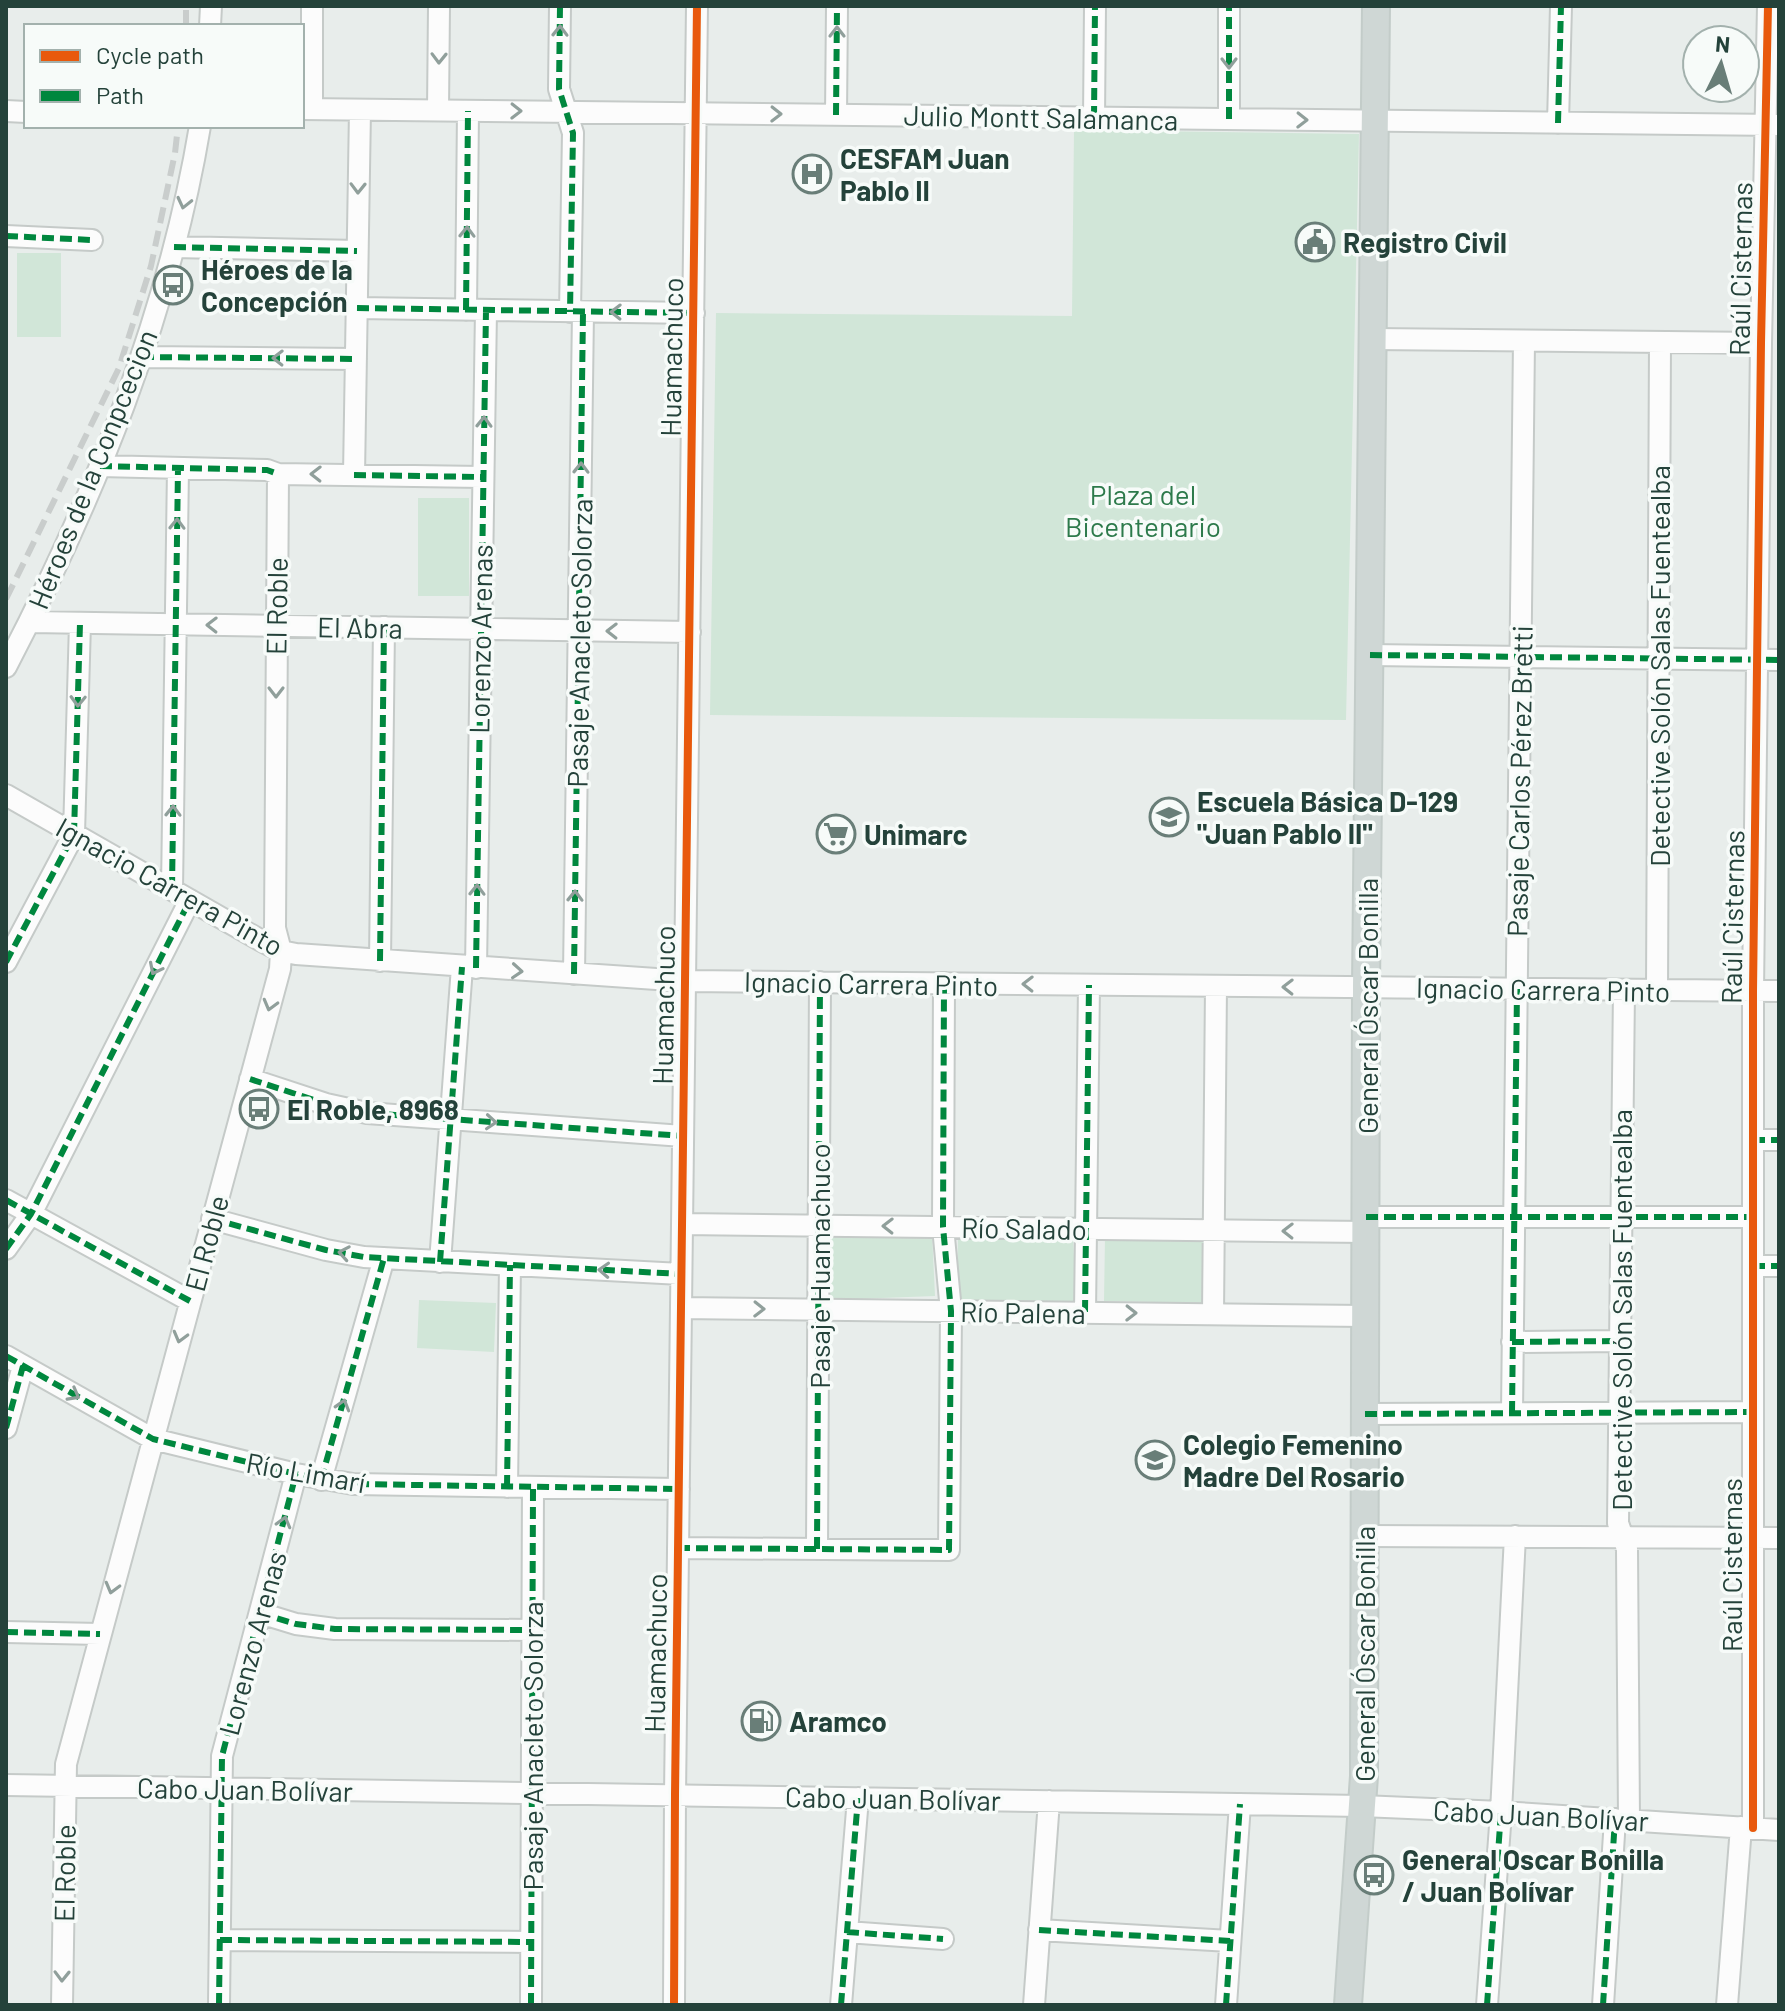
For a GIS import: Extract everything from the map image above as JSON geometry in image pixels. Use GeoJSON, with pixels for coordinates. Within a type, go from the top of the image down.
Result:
{"type":"FeatureCollection","features":[{"type":"Feature","properties":{"kind":"main road","name":"General Óscar Bonilla"},"geometry":{"type":"LineString","coordinates":[[1348,2005],[1364,1776],[1366,987],[1376,6]]}},
{"type":"Feature","properties":{"kind":"street"},"geometry":{"type":"LineString","coordinates":[[307,109],[312,6]]}},
{"type":"Feature","properties":{"kind":"street"},"geometry":{"type":"LineString","coordinates":[[438,110],[439,6]]}},
{"type":"Feature","properties":{"kind":"street","name":"Pasaje Anacleto Solorza"},"geometry":{"type":"LineString","coordinates":[[560,6],[559,89],[573,133],[577,312],[579,630],[574,974]]}},
{"type":"Feature","properties":{"kind":"street","name":"Huamachuco"},"geometry":{"type":"LineString","coordinates":[[674,2005],[697,6]]}},
{"type":"Feature","properties":{"kind":"street"},"geometry":{"type":"LineString","coordinates":[[836,115],[837,6]]}},
{"type":"Feature","properties":{"kind":"street"},"geometry":{"type":"LineString","coordinates":[[1094,118],[1095,6]]}},
{"type":"Feature","properties":{"kind":"street"},"geometry":{"type":"LineString","coordinates":[[1229,6],[1229,119]]}},
{"type":"Feature","properties":{"kind":"street"},"geometry":{"type":"LineString","coordinates":[[1558,123],[1561,6]]}},
{"type":"Feature","properties":{"kind":"street","name":"Raúl Cisternas"},"geometry":{"type":"LineString","coordinates":[[1727,2005],[1747,1828],[1753,1537],[1753,991],[1757,659],[1769,413],[1761,343],[1772,125],[1768,6]]}},
{"type":"Feature","properties":{"kind":"street","name":"Julio Montt Salamanca"},"geometry":{"type":"LineString","coordinates":[[307,109],[1772,125]]}},
{"type":"Feature","properties":{"kind":"street"},"geometry":{"type":"LineString","coordinates":[[354,475],[360,110]]}},
{"type":"Feature","properties":{"kind":"street","name":"Lorenzo Arenas"},"geometry":{"type":"LineString","coordinates":[[440,1262],[450,1119],[469,967],[480,629],[482,477],[468,111]]}},
{"type":"Feature","properties":{"kind":"street","name":"Héroes de la Conpcecion"},"geometry":{"type":"LineString","coordinates":[[6,667],[30,622],[100,466],[142,357],[174,247],[200,128]]}},
{"type":"Feature","properties":{"kind":"street"},"geometry":{"type":"LineString","coordinates":[[6,236],[92,240]]}},
{"type":"Feature","properties":{"kind":"street"},"geometry":{"type":"LineString","coordinates":[[174,247],[357,251]]}},
{"type":"Feature","properties":{"kind":"street"},"geometry":{"type":"LineString","coordinates":[[357,308],[694,313]]}},
{"type":"Feature","properties":{"kind":"street"},"geometry":{"type":"LineString","coordinates":[[1373,339],[1761,343]]}},
{"type":"Feature","properties":{"kind":"street","name":"Pasaje Carlos Pérez Bretti"},"geometry":{"type":"LineString","coordinates":[[1512,1413],[1524,341]]}},
{"type":"Feature","properties":{"kind":"street","name":"Detective Solón Salas Fuentealba"},"geometry":{"type":"LineString","coordinates":[[1657,990],[1660,342]]}},
{"type":"Feature","properties":{"kind":"street"},"geometry":{"type":"LineString","coordinates":[[142,357],[356,359]]}},
{"type":"Feature","properties":{"kind":"street"},"geometry":{"type":"LineString","coordinates":[[100,466],[267,470],[278,474],[482,477]]}},
{"type":"Feature","properties":{"kind":"street"},"geometry":{"type":"LineString","coordinates":[[172,889],[178,468]]}},
{"type":"Feature","properties":{"kind":"street","name":"El Roble"},"geometry":{"type":"LineString","coordinates":[[62,2005],[68,1754],[280,969],[281,951],[275,928],[278,474]]}},
{"type":"Feature","properties":{"kind":"street","name":"El Abra"},"geometry":{"type":"LineString","coordinates":[[30,622],[690,632]]}},
{"type":"Feature","properties":{"kind":"street"},"geometry":{"type":"LineString","coordinates":[[6,962],[74,834],[80,623]]}},
{"type":"Feature","properties":{"kind":"street"},"geometry":{"type":"LineString","coordinates":[[380,961],[384,627]]}},
{"type":"Feature","properties":{"kind":"street"},"geometry":{"type":"LineString","coordinates":[[1370,655],[1779,660]]}},
{"type":"Feature","properties":{"kind":"street","name":"Ignacio Carrera Pinto"},"geometry":{"type":"LineString","coordinates":[[6,795],[281,951],[296,954],[685,981],[1779,991]]}},
{"type":"Feature","properties":{"kind":"street"},"geometry":{"type":"LineString","coordinates":[[6,1249],[31,1214],[190,900]]}},
{"type":"Feature","properties":{"kind":"street","name":"Pasaje Huamachuco"},"geometry":{"type":"LineString","coordinates":[[817,1549],[820,982]]}},
{"type":"Feature","properties":{"kind":"street"},"geometry":{"type":"LineString","coordinates":[[678,1548],[949,1550],[951,1311],[943,1227],[944,983]]}},
{"type":"Feature","properties":{"kind":"street"},"geometry":{"type":"LineString","coordinates":[[1085,1312],[1089,985]]}},
{"type":"Feature","properties":{"kind":"street"},"geometry":{"type":"LineString","coordinates":[[1213,1314],[1216,986]]}},
{"type":"Feature","properties":{"kind":"street","name":"Detective Solón Salas Fuentealba"},"geometry":{"type":"LineString","coordinates":[[1603,2005],[1622,1819],[1627,1549],[1618,1523],[1624,990]]}},
{"type":"Feature","properties":{"kind":"street"},"geometry":{"type":"LineString","coordinates":[[250,1079],[344,1109],[367,1113],[683,1136]]}},
{"type":"Feature","properties":{"kind":"street"},"geometry":{"type":"LineString","coordinates":[[1753,1140],[1779,1140]]}},
{"type":"Feature","properties":{"kind":"street"},"geometry":{"type":"LineString","coordinates":[[6,1200],[190,1301]]}},
{"type":"Feature","properties":{"kind":"street"},"geometry":{"type":"LineString","coordinates":[[1366,1224],[1514,1217],[1753,1217]]}},
{"type":"Feature","properties":{"kind":"street"},"geometry":{"type":"LineString","coordinates":[[212,1219],[326,1250],[384,1258],[681,1274]]}},
{"type":"Feature","properties":{"kind":"street","name":"Río Salado"},"geometry":{"type":"LineString","coordinates":[[682,1224],[1214,1230],[1366,1224]]}},
{"type":"Feature","properties":{"kind":"street"},"geometry":{"type":"LineString","coordinates":[[321,1480],[384,1258]]}},
{"type":"Feature","properties":{"kind":"street"},"geometry":{"type":"LineString","coordinates":[[507,1487],[510,1265]]}},
{"type":"Feature","properties":{"kind":"street"},"geometry":{"type":"LineString","coordinates":[[1753,1266],[1779,1266]]}},
{"type":"Feature","properties":{"kind":"street","name":"Río Palena"},"geometry":{"type":"LineString","coordinates":[[681,1308],[1365,1316]]}},
{"type":"Feature","properties":{"kind":"street"},"geometry":{"type":"LineString","coordinates":[[1512,1342],[1620,1341]]}},
{"type":"Feature","properties":{"kind":"street"},"geometry":{"type":"LineString","coordinates":[[6,1428],[15,1361]]}},
{"type":"Feature","properties":{"kind":"street","name":"Río Limarí"},"geometry":{"type":"LineString","coordinates":[[15,1361],[153,1439],[321,1480],[353,1484],[679,1489]]}},
{"type":"Feature","properties":{"kind":"street"},"geometry":{"type":"LineString","coordinates":[[1365,1414],[1753,1412]]}},
{"type":"Feature","properties":{"kind":"street","name":"Lorenzo Arenas"},"geometry":{"type":"LineString","coordinates":[[219,2005],[222,1756],[296,1474]]}},
{"type":"Feature","properties":{"kind":"street","name":"Pasaje Anacleto Solorza"},"geometry":{"type":"LineString","coordinates":[[531,2005],[533,1487]]}},
{"type":"Feature","properties":{"kind":"street"},"geometry":{"type":"LineString","coordinates":[[1365,1536],[1779,1538]]}},
{"type":"Feature","properties":{"kind":"street"},"geometry":{"type":"LineString","coordinates":[[1487,2005],[1501,1812],[1515,1536]]}},
{"type":"Feature","properties":{"kind":"street"},"geometry":{"type":"LineString","coordinates":[[260,1613],[296,1624],[335,1629],[533,1630]]}},
{"type":"Feature","properties":{"kind":"street"},"geometry":{"type":"LineString","coordinates":[[6,1632],[100,1634]]}},
{"type":"Feature","properties":{"kind":"street","name":"Cabo Juan Bolívar"},"geometry":{"type":"LineString","coordinates":[[6,1785],[1362,1806],[1779,1830]]}},
{"type":"Feature","properties":{"kind":"street"},"geometry":{"type":"LineString","coordinates":[[841,2005],[858,1798]]}},
{"type":"Feature","properties":{"kind":"street"},"geometry":{"type":"LineString","coordinates":[[1034,2005],[1049,1801]]}},
{"type":"Feature","properties":{"kind":"street"},"geometry":{"type":"LineString","coordinates":[[1226,2005],[1240,1804]]}},
{"type":"Feature","properties":{"kind":"street"},"geometry":{"type":"LineString","coordinates":[[1039,1930],[1230,1941]]}},
{"type":"Feature","properties":{"kind":"street"},"geometry":{"type":"LineString","coordinates":[[847,1932],[943,1939]]}},
{"type":"Feature","properties":{"kind":"street"},"geometry":{"type":"LineString","coordinates":[[220,1940],[531,1942]]}},
{"type":"Feature","properties":{"kind":"green space","name":"Plaza del Bicentenario"},"geometry":{"type":"Polygon","coordinates":[[[1074,130],[1359,134],[1346,720],[710,715],[716,313],[1072,316],[1074,130]]]}},
{"type":"Feature","properties":{"kind":"green space"},"geometry":{"type":"Polygon","coordinates":[[[17,253],[61,253],[61,337],[17,337],[17,253]]]}},
{"type":"Feature","properties":{"kind":"green space"},"geometry":{"type":"Polygon","coordinates":[[[418,498],[469,498],[469,596],[418,596],[418,498]]]}},
{"type":"Feature","properties":{"kind":"green space"},"geometry":{"type":"Polygon","coordinates":[[[932,1233],[935,1296],[828,1300],[830,1236],[932,1233]]]}},
{"type":"Feature","properties":{"kind":"green space"},"geometry":{"type":"Polygon","coordinates":[[[1207,1234],[1206,1303],[1104,1301],[1105,1237],[1207,1234]]]}},
{"type":"Feature","properties":{"kind":"green space"},"geometry":{"type":"Polygon","coordinates":[[[1073,1235],[1076,1301],[957,1301],[958,1236],[1073,1235]]]}},
{"type":"Feature","properties":{"kind":"green space"},"geometry":{"type":"Polygon","coordinates":[[[419,1300],[496,1303],[494,1352],[417,1348],[419,1300]]]}},
{"type":"Feature","properties":{"kind":"railway"},"geometry":{"type":"LineString","coordinates":[[186,6],[186,24]]}},
{"type":"Feature","properties":{"kind":"railway"},"geometry":{"type":"LineString","coordinates":[[6,599],[119,368],[151,266],[178,128]]}},
{"type":"Feature","properties":{"kind":"marked path"},"geometry":{"type":"LineString","coordinates":[[560,6],[559,89],[573,133],[570,312]]}},
{"type":"Feature","properties":{"kind":"marked path"},"geometry":{"type":"LineString","coordinates":[[836,115],[837,6]]}},
{"type":"Feature","properties":{"kind":"marked path"},"geometry":{"type":"LineString","coordinates":[[1094,118],[1095,6]]}},
{"type":"Feature","properties":{"kind":"marked path"},"geometry":{"type":"LineString","coordinates":[[1229,6],[1229,119]]}},
{"type":"Feature","properties":{"kind":"marked path"},"geometry":{"type":"LineString","coordinates":[[1558,123],[1561,6]]}},
{"type":"Feature","properties":{"kind":"marked path"},"geometry":{"type":"LineString","coordinates":[[466,310],[468,111]]}},
{"type":"Feature","properties":{"kind":"marked path"},"geometry":{"type":"LineString","coordinates":[[6,236],[92,240]]}},
{"type":"Feature","properties":{"kind":"marked path"},"geometry":{"type":"LineString","coordinates":[[174,247],[357,251]]}},
{"type":"Feature","properties":{"kind":"marked path"},"geometry":{"type":"LineString","coordinates":[[357,308],[694,313]]}},
{"type":"Feature","properties":{"kind":"marked path"},"geometry":{"type":"LineString","coordinates":[[476,968],[486,310]]}},
{"type":"Feature","properties":{"kind":"marked path"},"geometry":{"type":"LineString","coordinates":[[574,974],[583,312]]}},
{"type":"Feature","properties":{"kind":"marked path"},"geometry":{"type":"LineString","coordinates":[[142,357],[356,359]]}},
{"type":"Feature","properties":{"kind":"marked path"},"geometry":{"type":"LineString","coordinates":[[100,466],[267,470],[278,474]]}},
{"type":"Feature","properties":{"kind":"marked path"},"geometry":{"type":"LineString","coordinates":[[172,889],[178,468]]}},
{"type":"Feature","properties":{"kind":"marked path"},"geometry":{"type":"LineString","coordinates":[[354,475],[482,477]]}},
{"type":"Feature","properties":{"kind":"marked path"},"geometry":{"type":"LineString","coordinates":[[6,962],[74,834],[80,623]]}},
{"type":"Feature","properties":{"kind":"marked path"},"geometry":{"type":"LineString","coordinates":[[380,961],[384,627]]}},
{"type":"Feature","properties":{"kind":"marked path"},"geometry":{"type":"LineString","coordinates":[[1370,655],[1779,660]]}},
{"type":"Feature","properties":{"kind":"marked path"},"geometry":{"type":"LineString","coordinates":[[6,1249],[31,1214],[190,900]]}},
{"type":"Feature","properties":{"kind":"marked path"},"geometry":{"type":"LineString","coordinates":[[440,1262],[462,967]]}},
{"type":"Feature","properties":{"kind":"marked path"},"geometry":{"type":"LineString","coordinates":[[817,1549],[820,982]]}},
{"type":"Feature","properties":{"kind":"marked path"},"geometry":{"type":"LineString","coordinates":[[678,1548],[949,1550],[951,1311],[943,1227],[944,983]]}},
{"type":"Feature","properties":{"kind":"marked path"},"geometry":{"type":"LineString","coordinates":[[1085,1312],[1089,985]]}},
{"type":"Feature","properties":{"kind":"marked path"},"geometry":{"type":"LineString","coordinates":[[1512,1413],[1517,989]]}},
{"type":"Feature","properties":{"kind":"marked path"},"geometry":{"type":"LineString","coordinates":[[250,1079],[326,1104],[367,1113],[683,1136]]}},
{"type":"Feature","properties":{"kind":"marked path"},"geometry":{"type":"LineString","coordinates":[[1753,1140],[1779,1140]]}},
{"type":"Feature","properties":{"kind":"marked path"},"geometry":{"type":"LineString","coordinates":[[6,1200],[190,1301]]}},
{"type":"Feature","properties":{"kind":"marked path"},"geometry":{"type":"LineString","coordinates":[[1366,1217],[1753,1217]]}},
{"type":"Feature","properties":{"kind":"marked path"},"geometry":{"type":"LineString","coordinates":[[212,1219],[326,1250],[364,1257],[681,1274]]}},
{"type":"Feature","properties":{"kind":"marked path"},"geometry":{"type":"LineString","coordinates":[[321,1480],[384,1258]]}},
{"type":"Feature","properties":{"kind":"marked path"},"geometry":{"type":"LineString","coordinates":[[507,1487],[510,1265]]}},
{"type":"Feature","properties":{"kind":"marked path"},"geometry":{"type":"LineString","coordinates":[[1753,1266],[1779,1266]]}},
{"type":"Feature","properties":{"kind":"marked path"},"geometry":{"type":"LineString","coordinates":[[1512,1342],[1620,1341]]}},
{"type":"Feature","properties":{"kind":"marked path"},"geometry":{"type":"LineString","coordinates":[[6,1356],[153,1439],[296,1474],[353,1484],[679,1489]]}},
{"type":"Feature","properties":{"kind":"marked path"},"geometry":{"type":"LineString","coordinates":[[6,1428],[23,1366]]}},
{"type":"Feature","properties":{"kind":"marked path"},"geometry":{"type":"LineString","coordinates":[[1365,1414],[1753,1412]]}},
{"type":"Feature","properties":{"kind":"marked path"},"geometry":{"type":"LineString","coordinates":[[219,2005],[222,1756],[296,1474]]}},
{"type":"Feature","properties":{"kind":"marked path"},"geometry":{"type":"LineString","coordinates":[[531,2005],[533,1487]]}},
{"type":"Feature","properties":{"kind":"marked path"},"geometry":{"type":"LineString","coordinates":[[260,1613],[296,1624],[335,1629],[533,1630]]}},
{"type":"Feature","properties":{"kind":"marked path"},"geometry":{"type":"LineString","coordinates":[[6,1632],[100,1634]]}},
{"type":"Feature","properties":{"kind":"marked path"},"geometry":{"type":"LineString","coordinates":[[841,2005],[858,1798]]}},
{"type":"Feature","properties":{"kind":"marked path"},"geometry":{"type":"LineString","coordinates":[[1226,2005],[1240,1804]]}},
{"type":"Feature","properties":{"kind":"marked path"},"geometry":{"type":"LineString","coordinates":[[1487,2005],[1501,1812]]}},
{"type":"Feature","properties":{"kind":"marked path"},"geometry":{"type":"LineString","coordinates":[[1603,2005],[1615,1819]]}},
{"type":"Feature","properties":{"kind":"marked path"},"geometry":{"type":"LineString","coordinates":[[1039,1930],[1230,1941]]}},
{"type":"Feature","properties":{"kind":"marked path"},"geometry":{"type":"LineString","coordinates":[[847,1932],[943,1939]]}},
{"type":"Feature","properties":{"kind":"marked path"},"geometry":{"type":"LineString","coordinates":[[220,1940],[531,1942]]}},
{"type":"Feature","properties":{"kind":"cycle path"},"geometry":{"type":"LineString","coordinates":[[674,2005],[697,6]]}},
{"type":"Feature","properties":{"kind":"cycle path"},"geometry":{"type":"LineString","coordinates":[[1753,1828],[1753,991],[1768,6]]}},
{"type":"Feature","properties":{"kind":"place","name":"CESFAM Juan Pablo II"},"geometry":{"type":"Point","coordinates":[812,174]}},
{"type":"Feature","properties":{"kind":"place","name":"Registro Civil"},"geometry":{"type":"Point","coordinates":[1315,242]}},
{"type":"Feature","properties":{"kind":"place","name":"Héroes de la Concepción"},"geometry":{"type":"Point","coordinates":[173,285]}},
{"type":"Feature","properties":{"kind":"place","name":"Escuela Básica D-129 \"Juan Pablo II\""},"geometry":{"type":"Point","coordinates":[1169,817]}},
{"type":"Feature","properties":{"kind":"place","name":"Unimarc"},"geometry":{"type":"Point","coordinates":[836,834]}},
{"type":"Feature","properties":{"kind":"place","name":"El Roble, 8968"},"geometry":{"type":"Point","coordinates":[259,1109]}},
{"type":"Feature","properties":{"kind":"place","name":"Colegio Femenino Madre Del Rosario"},"geometry":{"type":"Point","coordinates":[1155,1460]}},
{"type":"Feature","properties":{"kind":"place","name":"Aramco"},"geometry":{"type":"Point","coordinates":[761,1721]}},
{"type":"Feature","properties":{"kind":"place","name":"General Oscar Bonilla / Juan Bolívar"},"geometry":{"type":"Point","coordinates":[1374,1875]}}]}
